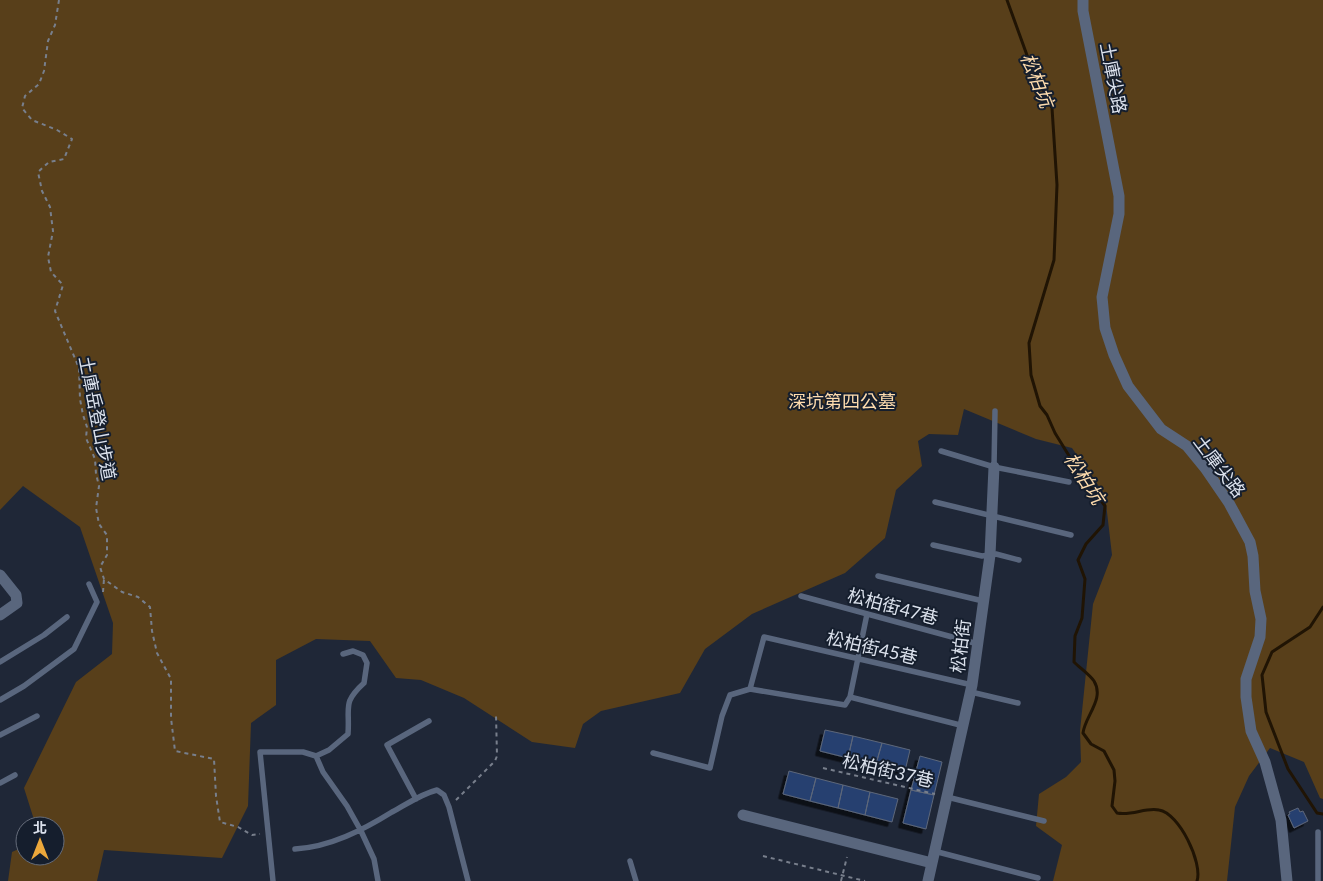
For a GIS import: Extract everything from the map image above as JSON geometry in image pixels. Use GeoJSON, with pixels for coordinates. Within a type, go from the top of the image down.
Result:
{"type":"FeatureCollection","features":[{"type":"Feature","properties":{"kind":"street","name":"土庫尖路"},"geometry":{"type":"LineString","coordinates":[[1083,0],[1083,11],[1119,196],[1119,214],[1102,297],[1105,328],[1114,355],[1128,386],[1161,429],[1186,446],[1205,468],[1229,503],[1250,542],[1253,556],[1255,591],[1261,619],[1260,637],[1246,679],[1246,697],[1251,731],[1265,762],[1281,820],[1287,881]]}},
{"type":"Feature","properties":{"kind":"street","name":"松柏街"},"geometry":{"type":"LineString","coordinates":[[928,881],[972,689],[990,556],[994,467]]}},
{"type":"Feature","properties":{"kind":"street"},"geometry":{"type":"LineString","coordinates":[[0,575],[16,595],[17,604],[0,615]]}},
{"type":"Feature","properties":{"kind":"street"},"geometry":{"type":"LineString","coordinates":[[743,815],[932,863]]}},
{"type":"Feature","properties":{"kind":"lane","name":"松柏街"},"geometry":{"type":"LineString","coordinates":[[994,467],[995,411]]}},
{"type":"Feature","properties":{"kind":"lane"},"geometry":{"type":"LineString","coordinates":[[941,452],[994,467],[1069,482]]}},
{"type":"Feature","properties":{"kind":"lane"},"geometry":{"type":"LineString","coordinates":[[935,502],[1071,535]]}},
{"type":"Feature","properties":{"kind":"lane"},"geometry":{"type":"LineString","coordinates":[[933,545],[982,556],[996,554],[1019,560]]}},
{"type":"Feature","properties":{"kind":"lane"},"geometry":{"type":"LineString","coordinates":[[878,576],[983,601]]}},
{"type":"Feature","properties":{"kind":"lane"},"geometry":{"type":"LineString","coordinates":[[0,700],[24,686],[74,649],[97,602],[90,584]]}},
{"type":"Feature","properties":{"kind":"lane","name":"松柏街47巷"},"geometry":{"type":"LineString","coordinates":[[801,596],[978,644]]}},
{"type":"Feature","properties":{"kind":"lane"},"geometry":{"type":"LineString","coordinates":[[653,753],[710,768],[722,716],[730,694],[750,689],[845,705],[850,697],[867,614]]}},
{"type":"Feature","properties":{"kind":"lane"},"geometry":{"type":"LineString","coordinates":[[0,662],[44,635],[67,617]]}},
{"type":"Feature","properties":{"kind":"lane","name":"松柏街45巷"},"geometry":{"type":"LineString","coordinates":[[750,689],[764,637],[858,659],[1018,703]]}},
{"type":"Feature","properties":{"kind":"lane"},"geometry":{"type":"LineString","coordinates":[[273,881],[260,752],[303,752],[316,756],[329,750],[348,734],[349,700],[364,683],[367,663],[363,655],[353,652],[343,654]]}},
{"type":"Feature","properties":{"kind":"lane"},"geometry":{"type":"LineString","coordinates":[[850,697],[964,726]]}},
{"type":"Feature","properties":{"kind":"lane"},"geometry":{"type":"LineString","coordinates":[[0,735],[36,716]]}},
{"type":"Feature","properties":{"kind":"lane"},"geometry":{"type":"LineString","coordinates":[[416,799],[387,745],[429,722]]}},
{"type":"Feature","properties":{"kind":"lane"},"geometry":{"type":"LineString","coordinates":[[316,756],[323,772],[361,831],[374,859],[378,881]]}},
{"type":"Feature","properties":{"kind":"lane"},"geometry":{"type":"LineString","coordinates":[[0,783],[15,775]]}},
{"type":"Feature","properties":{"kind":"lane"},"geometry":{"type":"LineString","coordinates":[[295,849],[310,848],[361,831],[416,799],[437,790],[444,795],[449,807],[468,881]]}},
{"type":"Feature","properties":{"kind":"lane"},"geometry":{"type":"LineString","coordinates":[[947,797],[1044,821]]}},
{"type":"Feature","properties":{"kind":"lane"},"geometry":{"type":"LineString","coordinates":[[1318,832],[1318,881]]}},
{"type":"Feature","properties":{"kind":"lane"},"geometry":{"type":"LineString","coordinates":[[934,851],[1038,878]]}},
{"type":"Feature","properties":{"kind":"lane"},"geometry":{"type":"LineString","coordinates":[[630,861],[636,881]]}},
{"type":"Feature","properties":{"kind":"path","name":"土庫岳登山步道"},"geometry":{"type":"LineString","coordinates":[[59,0],[54,25],[48,41],[44,71],[39,84],[25,96],[22,108],[32,120],[58,130],[72,139],[64,158],[49,162],[38,172],[42,191],[50,208],[53,231],[48,257],[51,272],[63,286],[55,311],[79,368],[82,415],[87,427],[86,438],[95,459],[96,474],[100,486],[96,508],[99,524],[107,535],[107,555],[100,567],[104,579],[122,592],[138,597],[150,608],[152,631],[157,653],[171,679],[171,718],[175,751],[214,759],[216,796],[220,822],[238,827],[252,835],[267,834]]}},
{"type":"Feature","properties":{"kind":"path"},"geometry":{"type":"LineString","coordinates":[[449,807],[495,761],[497,756],[496,715]]}},
{"type":"Feature","properties":{"kind":"path","name":"松柏街37巷"},"geometry":{"type":"LineString","coordinates":[[823,768],[947,797]]}},
{"type":"Feature","properties":{"kind":"path"},"geometry":{"type":"LineString","coordinates":[[763,856],[865,881]]}},
{"type":"Feature","properties":{"kind":"path"},"geometry":{"type":"LineString","coordinates":[[841,881],[847,857]]}},
{"type":"Feature","properties":{"kind":"green space","name":"深坑第四公墓"},"geometry":{"type":"Polygon","coordinates":[[[0,0],[1323,0],[1323,799],[1320,798],[1304,762],[1270,748],[1249,776],[1235,807],[1227,881],[1053,881],[1062,845],[1036,826],[1039,794],[1066,777],[1081,762],[1080,731],[1093,604],[1112,555],[1105,495],[1072,448],[1036,439],[964,409],[958,435],[929,434],[918,441],[922,466],[896,490],[885,538],[845,573],[752,614],[705,649],[680,693],[601,711],[583,724],[575,748],[532,742],[464,698],[421,680],[396,678],[370,641],[316,639],[276,660],[276,705],[251,723],[248,806],[222,858],[104,850],[97,881],[8,881],[12,852],[15,851],[15,866],[65,866],[65,816],[33,816],[24,788],[76,682],[112,654],[113,623],[80,527],[23,486],[0,510],[0,0]]]}},
{"type":"Feature","properties":{"kind":"building"},"geometry":{"type":"Polygon","coordinates":[[[825,730],[853,736],[848,758],[820,751],[825,730]]]}},
{"type":"Feature","properties":{"kind":"building"},"geometry":{"type":"Polygon","coordinates":[[[853,736],[882,743],[876,764],[848,758],[853,736]]]}},
{"type":"Feature","properties":{"kind":"building"},"geometry":{"type":"Polygon","coordinates":[[[882,743],[910,750],[905,771],[876,764],[882,743]]]}},
{"type":"Feature","properties":{"kind":"building"},"geometry":{"type":"Polygon","coordinates":[[[920,756],[942,762],[934,795],[911,790],[920,756]]]}},
{"type":"Feature","properties":{"kind":"building"},"geometry":{"type":"Polygon","coordinates":[[[789,771],[816,778],[810,801],[783,794],[789,771]]]}},
{"type":"Feature","properties":{"kind":"building"},"geometry":{"type":"Polygon","coordinates":[[[816,778],[843,785],[838,808],[810,801],[816,778]]]}},
{"type":"Feature","properties":{"kind":"building"},"geometry":{"type":"Polygon","coordinates":[[[843,785],[870,792],[865,815],[838,808],[843,785]]]}},
{"type":"Feature","properties":{"kind":"building"},"geometry":{"type":"Polygon","coordinates":[[[911,790],[934,795],[926,829],[903,823],[911,790]]]}},
{"type":"Feature","properties":{"kind":"building"},"geometry":{"type":"Polygon","coordinates":[[[870,792],[898,799],[892,822],[865,815],[870,792]]]}},
{"type":"Feature","properties":{"kind":"building"},"geometry":{"type":"Polygon","coordinates":[[[1298,808],[1300,812],[1303,811],[1308,821],[1294,828],[1288,815],[1290,814],[1289,812],[1298,808]]]}},
{"type":"Feature","properties":{"kind":"waterway","name":"松柏坑"},"geometry":{"type":"LineString","coordinates":[[1007,0],[1028,58],[1052,108],[1057,185],[1054,260],[1029,343],[1031,375],[1040,406],[1047,415],[1055,433],[1105,506],[1103,525],[1086,544],[1078,560],[1085,579],[1082,618],[1075,636],[1074,662],[1087,673],[1097,688],[1096,701],[1083,733],[1091,744],[1104,751],[1114,770],[1115,781],[1112,806],[1117,813],[1123,814],[1154,809],[1167,813],[1181,829],[1193,851],[1198,873],[1197,881]]}},
{"type":"Feature","properties":{"kind":"waterway"},"geometry":{"type":"LineString","coordinates":[[1323,607],[1310,627],[1272,652],[1262,675],[1266,712],[1288,769],[1317,813],[1323,814]]}}]}
